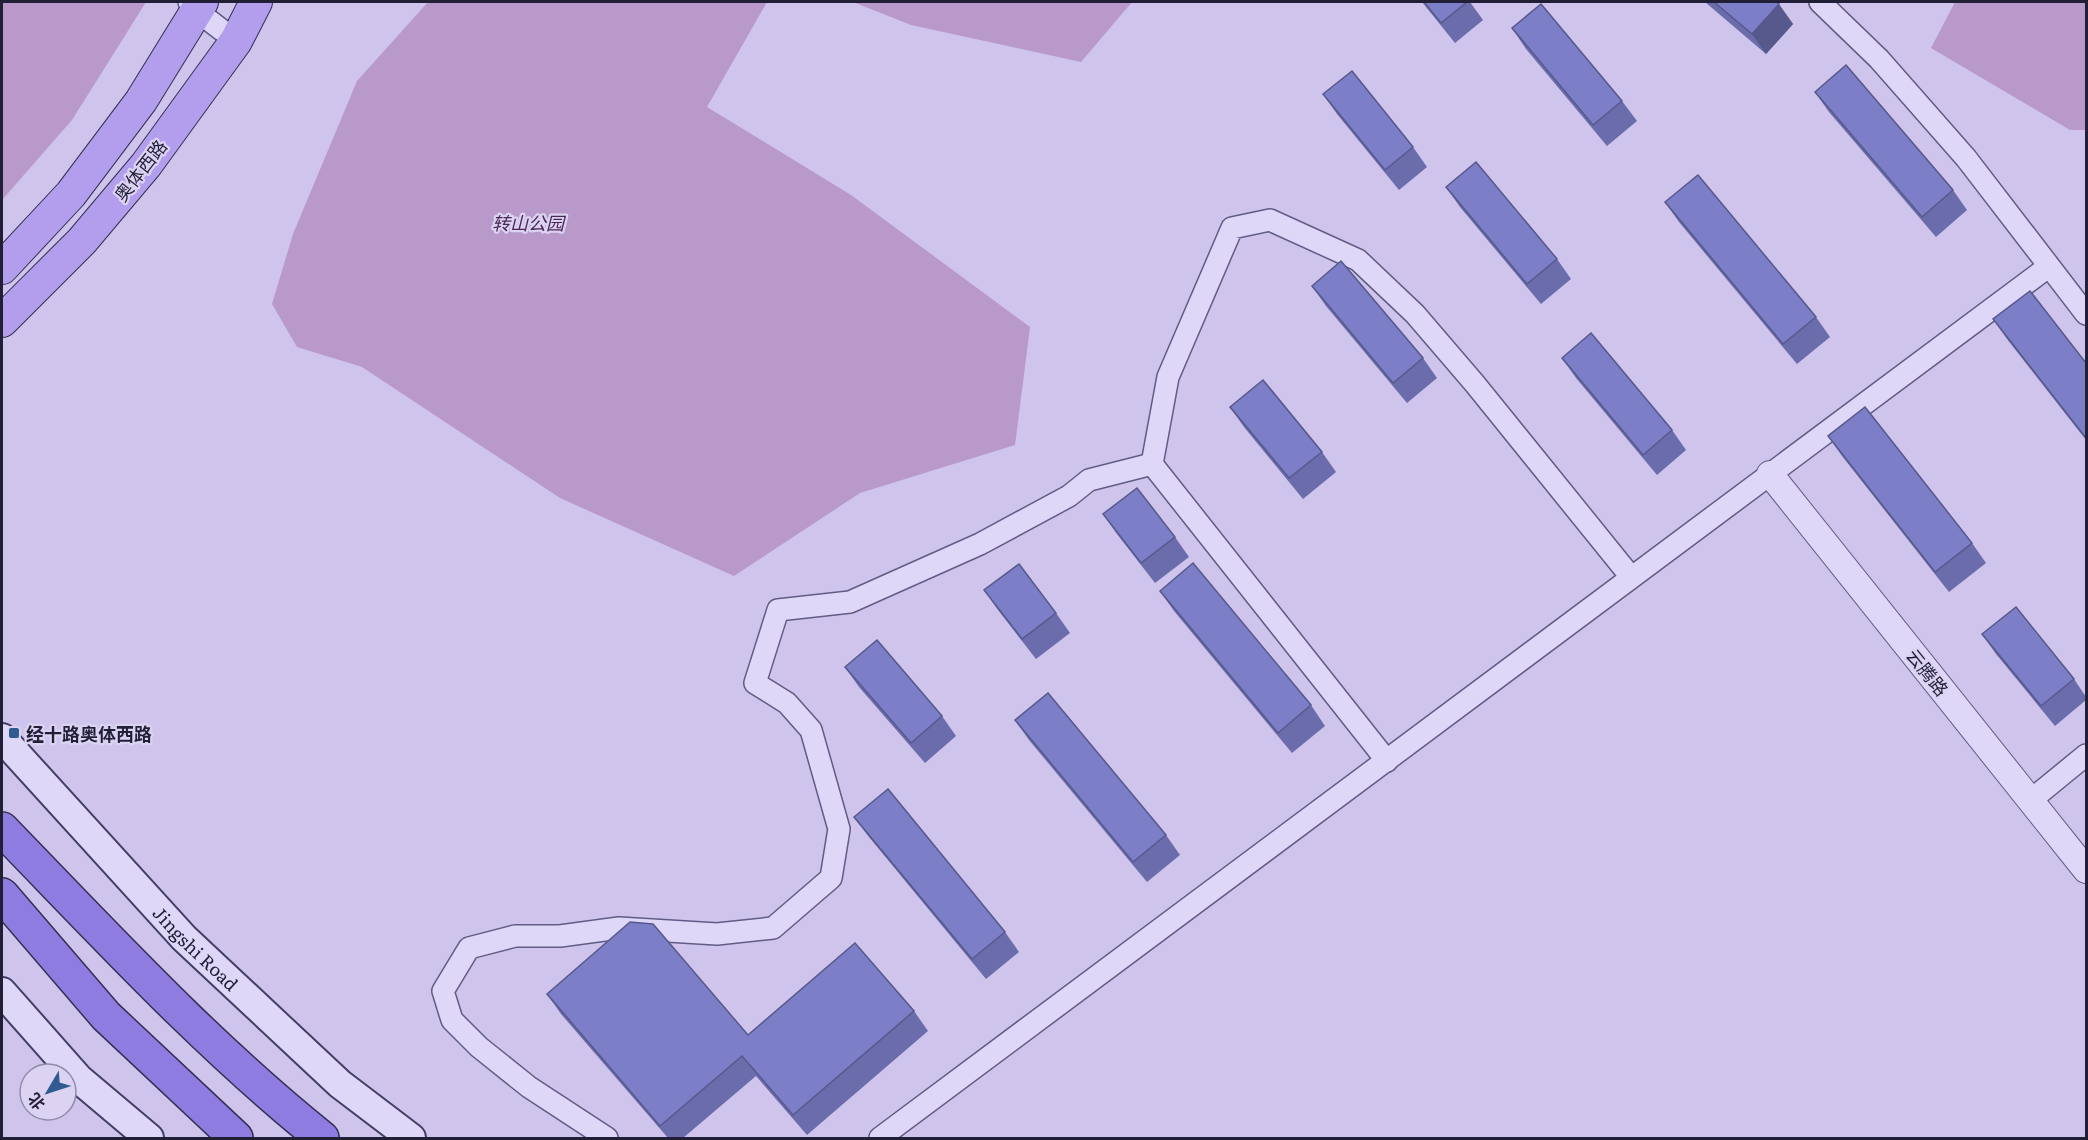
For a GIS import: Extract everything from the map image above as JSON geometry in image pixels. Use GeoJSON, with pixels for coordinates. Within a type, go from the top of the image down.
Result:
{"type":"FeatureCollection","features":[{"type":"Feature","properties":{"kind":"highway"},"geometry":{"type":"LineString","coordinates":[[2,829],[157,988],[262,1090],[322,1138]]}},
{"type":"Feature","properties":{"kind":"highway"},"geometry":{"type":"LineString","coordinates":[[2,895],[106,1016],[236,1138]]}},
{"type":"Feature","properties":{"kind":"main road","name":"奥体西路"},"geometry":{"type":"LineString","coordinates":[[2,321],[82,241],[125,190],[236,41],[256,2]]}},
{"type":"Feature","properties":{"kind":"main road"},"geometry":{"type":"LineString","coordinates":[[2,268],[71,194],[141,101],[196,5]]}},
{"type":"Feature","properties":{"kind":"main road","name":"Jingshi Road"},"geometry":{"type":"LineString","coordinates":[[2,738],[184,938],[340,1084],[411,1138]]}},
{"type":"Feature","properties":{"kind":"main road"},"geometry":{"type":"LineString","coordinates":[[2,992],[79,1079],[149,1138]]}},
{"type":"Feature","properties":{"kind":"street"},"geometry":{"type":"LineString","coordinates":[[1820,2],[1879,59],[1966,158],[2086,314]]}},
{"type":"Feature","properties":{"kind":"street"},"geometry":{"type":"LineString","coordinates":[[196,5],[236,41]]}},
{"type":"Feature","properties":{"kind":"street"},"geometry":{"type":"LineString","coordinates":[[1387,761],[1152,464],[1168,377],[1232,228],[1270,220],[1358,260],[1415,314],[1475,384],[1631,577]]}},
{"type":"Feature","properties":{"kind":"street"},"geometry":{"type":"LineString","coordinates":[[880,1138],[2048,267]]}},
{"type":"Feature","properties":{"kind":"street"},"geometry":{"type":"LineString","coordinates":[[607,1138],[529,1087],[479,1047],[452,1020],[442,992],[469,948],[515,936],[560,936],[619,928],[717,934],[773,928],[831,878],[839,829],[811,730],[787,702],[755,683],[778,610],[850,602],[980,544],[1069,496],[1089,480],[1152,464]]}},
{"type":"Feature","properties":{"kind":"street","name":"云腾路"},"geometry":{"type":"LineString","coordinates":[[1770,474],[2086,870]]}},
{"type":"Feature","properties":{"kind":"street"},"geometry":{"type":"LineString","coordinates":[[2031,800],[2086,755]]}},
{"type":"Feature","properties":{"kind":"green space"},"geometry":{"type":"Polygon","coordinates":[[[2,2],[146,2],[72,120],[2,200],[2,2]]]}},
{"type":"Feature","properties":{"kind":"green space","name":"转山公园"},"geometry":{"type":"Polygon","coordinates":[[[428,2],[767,2],[707,107],[851,195],[1030,327],[1015,445],[860,493],[734,576],[560,498],[362,367],[297,347],[272,304],[293,234],[357,81],[428,2]]]}},
{"type":"Feature","properties":{"kind":"green space"},"geometry":{"type":"Polygon","coordinates":[[[853,2],[1132,2],[1081,62],[911,25],[853,2]]]}},
{"type":"Feature","properties":{"kind":"green space"},"geometry":{"type":"Polygon","coordinates":[[[1955,2],[2086,2],[2086,130],[2070,130],[1931,48],[1955,2]]]}},
{"type":"Feature","properties":{"kind":"building"},"geometry":{"type":"Polygon","coordinates":[[[1424,2],[1467,2],[1441,23],[1424,2]]]}},
{"type":"Feature","properties":{"kind":"building"},"geometry":{"type":"Polygon","coordinates":[[[1714,2],[1776,2],[1779,4],[1752,34],[1714,2]]]}},
{"type":"Feature","properties":{"kind":"building"},"geometry":{"type":"Polygon","coordinates":[[[1541,4],[1622,101],[1593,125],[1512,28],[1541,4]]]}},
{"type":"Feature","properties":{"kind":"building"},"geometry":{"type":"Polygon","coordinates":[[[1846,65],[1953,190],[1922,217],[1815,92],[1846,65]]]}},
{"type":"Feature","properties":{"kind":"building"},"geometry":{"type":"Polygon","coordinates":[[[1352,71],[1413,147],[1385,170],[1323,94],[1352,71]]]}},
{"type":"Feature","properties":{"kind":"building"},"geometry":{"type":"Polygon","coordinates":[[[1476,162],[1557,259],[1527,284],[1446,187],[1476,162]]]}},
{"type":"Feature","properties":{"kind":"building"},"geometry":{"type":"Polygon","coordinates":[[[1698,175],[1816,317],[1783,344],[1665,202],[1698,175]]]}},
{"type":"Feature","properties":{"kind":"building"},"geometry":{"type":"Polygon","coordinates":[[[1341,261],[1423,358],[1393,383],[1312,286],[1341,261]]]}},
{"type":"Feature","properties":{"kind":"building"},"geometry":{"type":"Polygon","coordinates":[[[2030,291],[2086,363],[2086,438],[1993,319],[2030,291]]]}},
{"type":"Feature","properties":{"kind":"building"},"geometry":{"type":"Polygon","coordinates":[[[1591,333],[1672,430],[1643,455],[1562,358],[1591,333]]]}},
{"type":"Feature","properties":{"kind":"building"},"geometry":{"type":"Polygon","coordinates":[[[1263,380],[1322,452],[1289,478],[1230,407],[1263,380]]]}},
{"type":"Feature","properties":{"kind":"building"},"geometry":{"type":"Polygon","coordinates":[[[1865,407],[1972,543],[1935,572],[1828,436],[1865,407]]]}},
{"type":"Feature","properties":{"kind":"building"},"geometry":{"type":"Polygon","coordinates":[[[1137,488],[1175,537],[1141,563],[1103,514],[1137,488]]]}},
{"type":"Feature","properties":{"kind":"building"},"geometry":{"type":"Polygon","coordinates":[[[1193,563],[1311,705],[1278,733],[1160,591],[1193,563]]]}},
{"type":"Feature","properties":{"kind":"building"},"geometry":{"type":"Polygon","coordinates":[[[1019,564],[1056,613],[1022,639],[984,590],[1019,564]]]}},
{"type":"Feature","properties":{"kind":"building"},"geometry":{"type":"Polygon","coordinates":[[[2016,607],[2074,679],[2041,706],[1982,634],[2016,607]]]}},
{"type":"Feature","properties":{"kind":"building"},"geometry":{"type":"Polygon","coordinates":[[[877,640],[942,716],[911,743],[845,667],[877,640]]]}},
{"type":"Feature","properties":{"kind":"building"},"geometry":{"type":"Polygon","coordinates":[[[1048,693],[1166,835],[1133,862],[1015,720],[1048,693]]]}},
{"type":"Feature","properties":{"kind":"building"},"geometry":{"type":"Polygon","coordinates":[[[888,789],[1005,932],[972,959],[854,817],[888,789]]]}},
{"type":"Feature","properties":{"kind":"building"},"geometry":{"type":"Polygon","coordinates":[[[630,922],[653,924],[748,1035],[855,943],[914,1011],[793,1115],[742,1056],[660,1126],[547,994],[630,922]]]}},
{"type":"Feature","properties":{"kind":"place","name":"经十路奥体西路"},"geometry":{"type":"Point","coordinates":[14,733]}}]}
